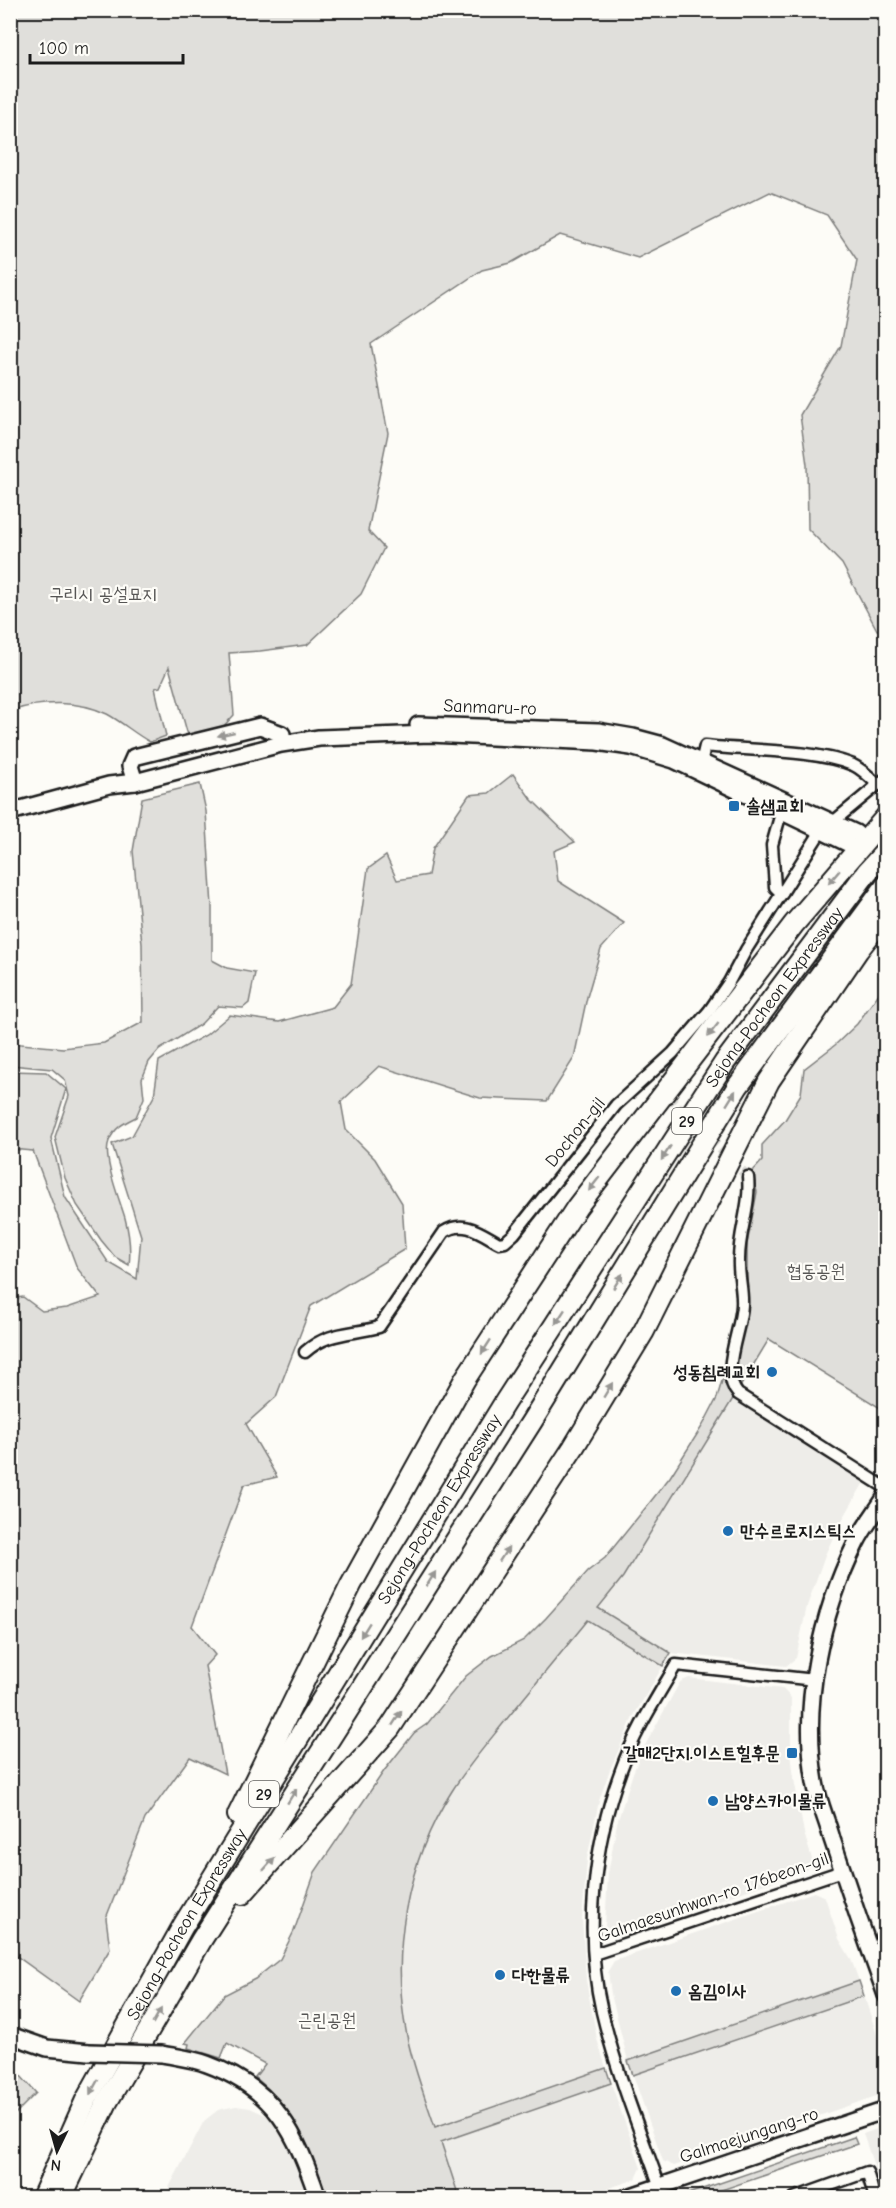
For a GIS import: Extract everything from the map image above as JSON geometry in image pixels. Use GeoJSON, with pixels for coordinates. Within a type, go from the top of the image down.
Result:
{"type":"FeatureCollection","features":[{"type":"Feature","properties":{"kind":"highway"},"geometry":{"type":"LineString","coordinates":[[183,1926],[351,1585],[465,1379],[577,1207],[794,924],[885,817]]}},
{"type":"Feature","properties":{"kind":"highway","name":"Sejong-Pocheon Expressway"},"geometry":{"type":"LineString","coordinates":[[42,2198],[86,2100],[183,1926],[506,1402],[724,1062],[885,851]]}},
{"type":"Feature","properties":{"kind":"highway","name":"Sejong-Pocheon Expressway"},"geometry":{"type":"LineString","coordinates":[[61,2198],[107,2102],[202,1939],[525,1431],[738,1086],[885,886]]}},
{"type":"Feature","properties":{"kind":"highway"},"geometry":{"type":"LineString","coordinates":[[202,1939],[390,1728],[573,1448],[644,1331],[769,1081],[885,914]]}},
{"type":"Feature","properties":{"kind":"street","name":"Sanmaru-ro"},"geometry":{"type":"LineString","coordinates":[[10,812],[282,734],[338,727],[439,724],[598,731],[663,745],[700,767],[852,838]]}},
{"type":"Feature","properties":{"kind":"street","name":"Sanmaru-ro"},"geometry":{"type":"LineString","coordinates":[[134,778],[282,744],[319,738],[430,734],[597,742],[631,747],[700,767]]}},
{"type":"Feature","properties":{"kind":"street"},"geometry":{"type":"LineString","coordinates":[[700,767],[705,746],[834,759],[855,766],[882,782]]}},
{"type":"Feature","properties":{"kind":"street","name":"Dochon-gil"},"geometry":{"type":"LineString","coordinates":[[305,1352],[317,1341],[334,1335],[379,1327],[444,1232],[452,1227],[463,1226],[500,1243],[505,1242],[514,1234],[616,1105],[673,1053],[709,1011],[827,826],[882,782]]}},
{"type":"Feature","properties":{"kind":"street"},"geometry":{"type":"LineString","coordinates":[[782,894],[775,887],[772,845],[783,805]]}},
{"type":"Feature","properties":{"kind":"street"},"geometry":{"type":"LineString","coordinates":[[647,1077],[657,1085]]}},
{"type":"Feature","properties":{"kind":"street"},"geometry":{"type":"LineString","coordinates":[[748,1177],[750,1192],[738,1260],[742,1307],[730,1370],[732,1387],[738,1394],[885,1488]]}},
{"type":"Feature","properties":{"kind":"street"},"geometry":{"type":"LineString","coordinates":[[885,1496],[857,1541],[839,1581],[830,1610],[815,1680],[809,1733],[815,1784],[885,1995]]}},
{"type":"Feature","properties":{"kind":"street"},"geometry":{"type":"LineString","coordinates":[[661,2191],[609,2038],[600,2002],[594,1954],[593,1911],[598,1861],[606,1818],[621,1769],[636,1735],[676,1665],[815,1680]]}},
{"type":"Feature","properties":{"kind":"street","name":"Galmaesunhwan-ro 176beon-gil"},"geometry":{"type":"LineString","coordinates":[[594,1954],[842,1871]]}},
{"type":"Feature","properties":{"kind":"street"},"geometry":{"type":"LineString","coordinates":[[10,2035],[47,2048],[89,2052],[162,2054],[206,2064],[238,2078],[267,2100],[284,2120],[296,2138],[318,2198]]}},
{"type":"Feature","properties":{"kind":"street","name":"Galmaejungang-ro"},"geometry":{"type":"LineString","coordinates":[[625,2198],[661,2191],[885,2110]]}},
{"type":"Feature","properties":{"kind":"street"},"geometry":{"type":"LineString","coordinates":[[801,2196],[867,2172],[875,2198]]}},
{"type":"Feature","properties":{"kind":"shaded area"},"geometry":{"type":"Polygon","coordinates":[[[734,1397],[862,1477],[863,1484],[825,1555],[807,1606],[796,1658],[786,1666],[671,1653],[598,1608],[623,1577],[734,1397]]]}},
{"type":"Feature","properties":{"kind":"shaded area"},"geometry":{"type":"Polygon","coordinates":[[[588,1620],[663,1666],[633,1717],[609,1772],[599,1801],[587,1859],[582,1919],[586,1980],[597,2039],[606,2068],[435,2127],[412,2058],[403,2013],[401,1944],[413,1876],[439,1812],[463,1773],[588,1620]]]}},
{"type":"Feature","properties":{"kind":"shaded area"},"geometry":{"type":"Polygon","coordinates":[[[689,1678],[783,1689],[791,1698],[791,1752],[794,1779],[804,1833],[812,1859],[806,1870],[618,1935],[605,1926],[608,1874],[617,1823],[643,1749],[680,1682],[689,1678]]]}},
{"type":"Feature","properties":{"kind":"shaded area"},"geometry":{"type":"Polygon","coordinates":[[[814,1892],[825,1897],[839,1939],[851,1959],[859,1981],[628,2061],[611,1994],[608,1971],[614,1961],[814,1892]]]}},
{"type":"Feature","properties":{"kind":"shaded area"},"geometry":{"type":"Polygon","coordinates":[[[864,1996],[885,2059],[885,2093],[674,2166],[663,2161],[633,2075],[864,1996]]]}},
{"type":"Feature","properties":{"kind":"shaded area"},"geometry":{"type":"Polygon","coordinates":[[[611,2083],[641,2168],[636,2179],[583,2197],[460,2197],[440,2142],[611,2083]]]}},
{"type":"Feature","properties":{"kind":"shaded area"},"geometry":{"type":"Polygon","coordinates":[[[236,2106],[250,2108],[272,2118],[291,2152],[307,2197],[164,2197],[204,2121],[218,2110],[236,2106]]]}},
{"type":"Feature","properties":{"kind":"shaded area"},"geometry":{"type":"Polygon","coordinates":[[[885,2126],[886,2197],[885,2198],[863,2134],[885,2126]]]}},
{"type":"Feature","properties":{"kind":"green space","name":"구리시 공설묘지"},"geometry":{"type":"Polygon","coordinates":[[[11,11],[885,11],[885,629],[877,630],[842,564],[808,529],[807,465],[800,415],[841,346],[857,260],[827,215],[770,192],[638,258],[560,235],[511,263],[482,270],[371,344],[388,433],[368,531],[384,548],[361,594],[307,645],[229,653],[234,715],[218,732],[191,737],[187,732],[169,667],[160,687],[155,688],[166,736],[150,742],[107,714],[84,706],[46,704],[11,711],[11,11]]]}},
{"type":"Feature","properties":{"kind":"green space"},"geometry":{"type":"Polygon","coordinates":[[[513,774],[531,799],[575,842],[554,851],[558,881],[624,923],[601,949],[587,997],[574,1058],[547,1101],[480,1098],[379,1066],[341,1102],[346,1130],[375,1159],[402,1203],[405,1249],[311,1306],[276,1397],[246,1424],[277,1477],[244,1485],[192,1626],[215,1655],[205,1666],[225,1774],[190,1757],[145,1819],[106,1918],[110,1949],[79,2001],[11,1952],[10,1299],[23,1297],[42,1311],[67,1308],[100,1297],[77,1268],[33,1151],[11,1149],[11,1071],[46,1072],[66,1089],[51,1138],[65,1197],[108,1262],[137,1279],[141,1236],[112,1144],[132,1136],[154,1096],[159,1061],[206,1035],[230,1015],[279,1022],[333,1007],[351,984],[368,869],[386,856],[397,880],[428,875],[433,848],[469,795],[489,793],[513,774]]]}},
{"type":"Feature","properties":{"kind":"green space"},"geometry":{"type":"Polygon","coordinates":[[[200,784],[206,811],[212,907],[212,960],[227,968],[255,973],[249,1003],[243,1008],[218,1006],[201,1024],[159,1050],[149,1062],[142,1079],[144,1098],[136,1117],[117,1129],[111,1136],[107,1148],[108,1157],[129,1235],[129,1265],[115,1257],[101,1240],[77,1205],[65,1178],[55,1137],[69,1096],[65,1080],[52,1069],[11,1065],[11,1043],[63,1048],[104,1043],[143,1022],[142,944],[133,851],[142,798],[200,784]]]}},
{"type":"Feature","properties":{"kind":"green space","name":"협동공원"},"geometry":{"type":"Polygon","coordinates":[[[885,985],[885,1411],[769,1339],[740,1387],[735,1373],[747,1305],[747,1244],[757,1192],[752,1172],[762,1161],[762,1145],[785,1120],[801,1094],[804,1069],[857,1024],[885,985]]]}},
{"type":"Feature","properties":{"kind":"green space","name":"근린공원"},"geometry":{"type":"Polygon","coordinates":[[[726,1367],[725,1384],[734,1397],[623,1577],[598,1608],[671,1653],[663,1666],[588,1620],[480,1752],[452,1791],[423,1848],[406,1909],[400,1973],[402,2005],[412,2059],[435,2127],[606,2068],[611,2083],[441,2142],[459,2197],[327,2197],[308,2146],[292,2117],[282,2103],[255,2077],[265,2064],[227,2043],[221,2058],[188,2048],[189,2044],[185,2043],[224,1995],[255,1979],[280,1959],[294,1931],[315,1872],[384,1771],[414,1733],[427,1724],[466,1676],[492,1656],[524,1640],[588,1571],[605,1558],[651,1501],[670,1477],[703,1425],[717,1398],[726,1367]]]}},
{"type":"Feature","properties":{"kind":"green space"},"geometry":{"type":"Polygon","coordinates":[[[859,1981],[864,1996],[633,2075],[628,2061],[859,1981]]]}},
{"type":"Feature","properties":{"kind":"green space"},"geometry":{"type":"Polygon","coordinates":[[[11,2068],[36,2093],[11,2118],[11,2068]]]}},
{"type":"Feature","properties":{"kind":"green space"},"geometry":{"type":"Polygon","coordinates":[[[854,2137],[857,2144],[701,2197],[679,2197],[854,2137]]]}},
{"type":"Feature","properties":{"kind":"tunnel"},"geometry":{"type":"LineString","coordinates":[[657,1085],[748,1177]]}},
{"type":"Feature","properties":{"kind":"place","name":"솔샘교회"},"geometry":{"type":"Point","coordinates":[734,806]}},
{"type":"Feature","properties":{"kind":"place","name":"성동침례교회"},"geometry":{"type":"Point","coordinates":[772,1372]}},
{"type":"Feature","properties":{"kind":"place","name":"만수르로지스틱스"},"geometry":{"type":"Point","coordinates":[728,1531]}},
{"type":"Feature","properties":{"kind":"place","name":"갈매2단지.이스트힐후문"},"geometry":{"type":"Point","coordinates":[792,1753]}},
{"type":"Feature","properties":{"kind":"place","name":"남양스카이물류"},"geometry":{"type":"Point","coordinates":[713,1801]}},
{"type":"Feature","properties":{"kind":"place","name":"다한물류"},"geometry":{"type":"Point","coordinates":[500,1975]}},
{"type":"Feature","properties":{"kind":"place","name":"옴김이사"},"geometry":{"type":"Point","coordinates":[676,1991]}}]}
